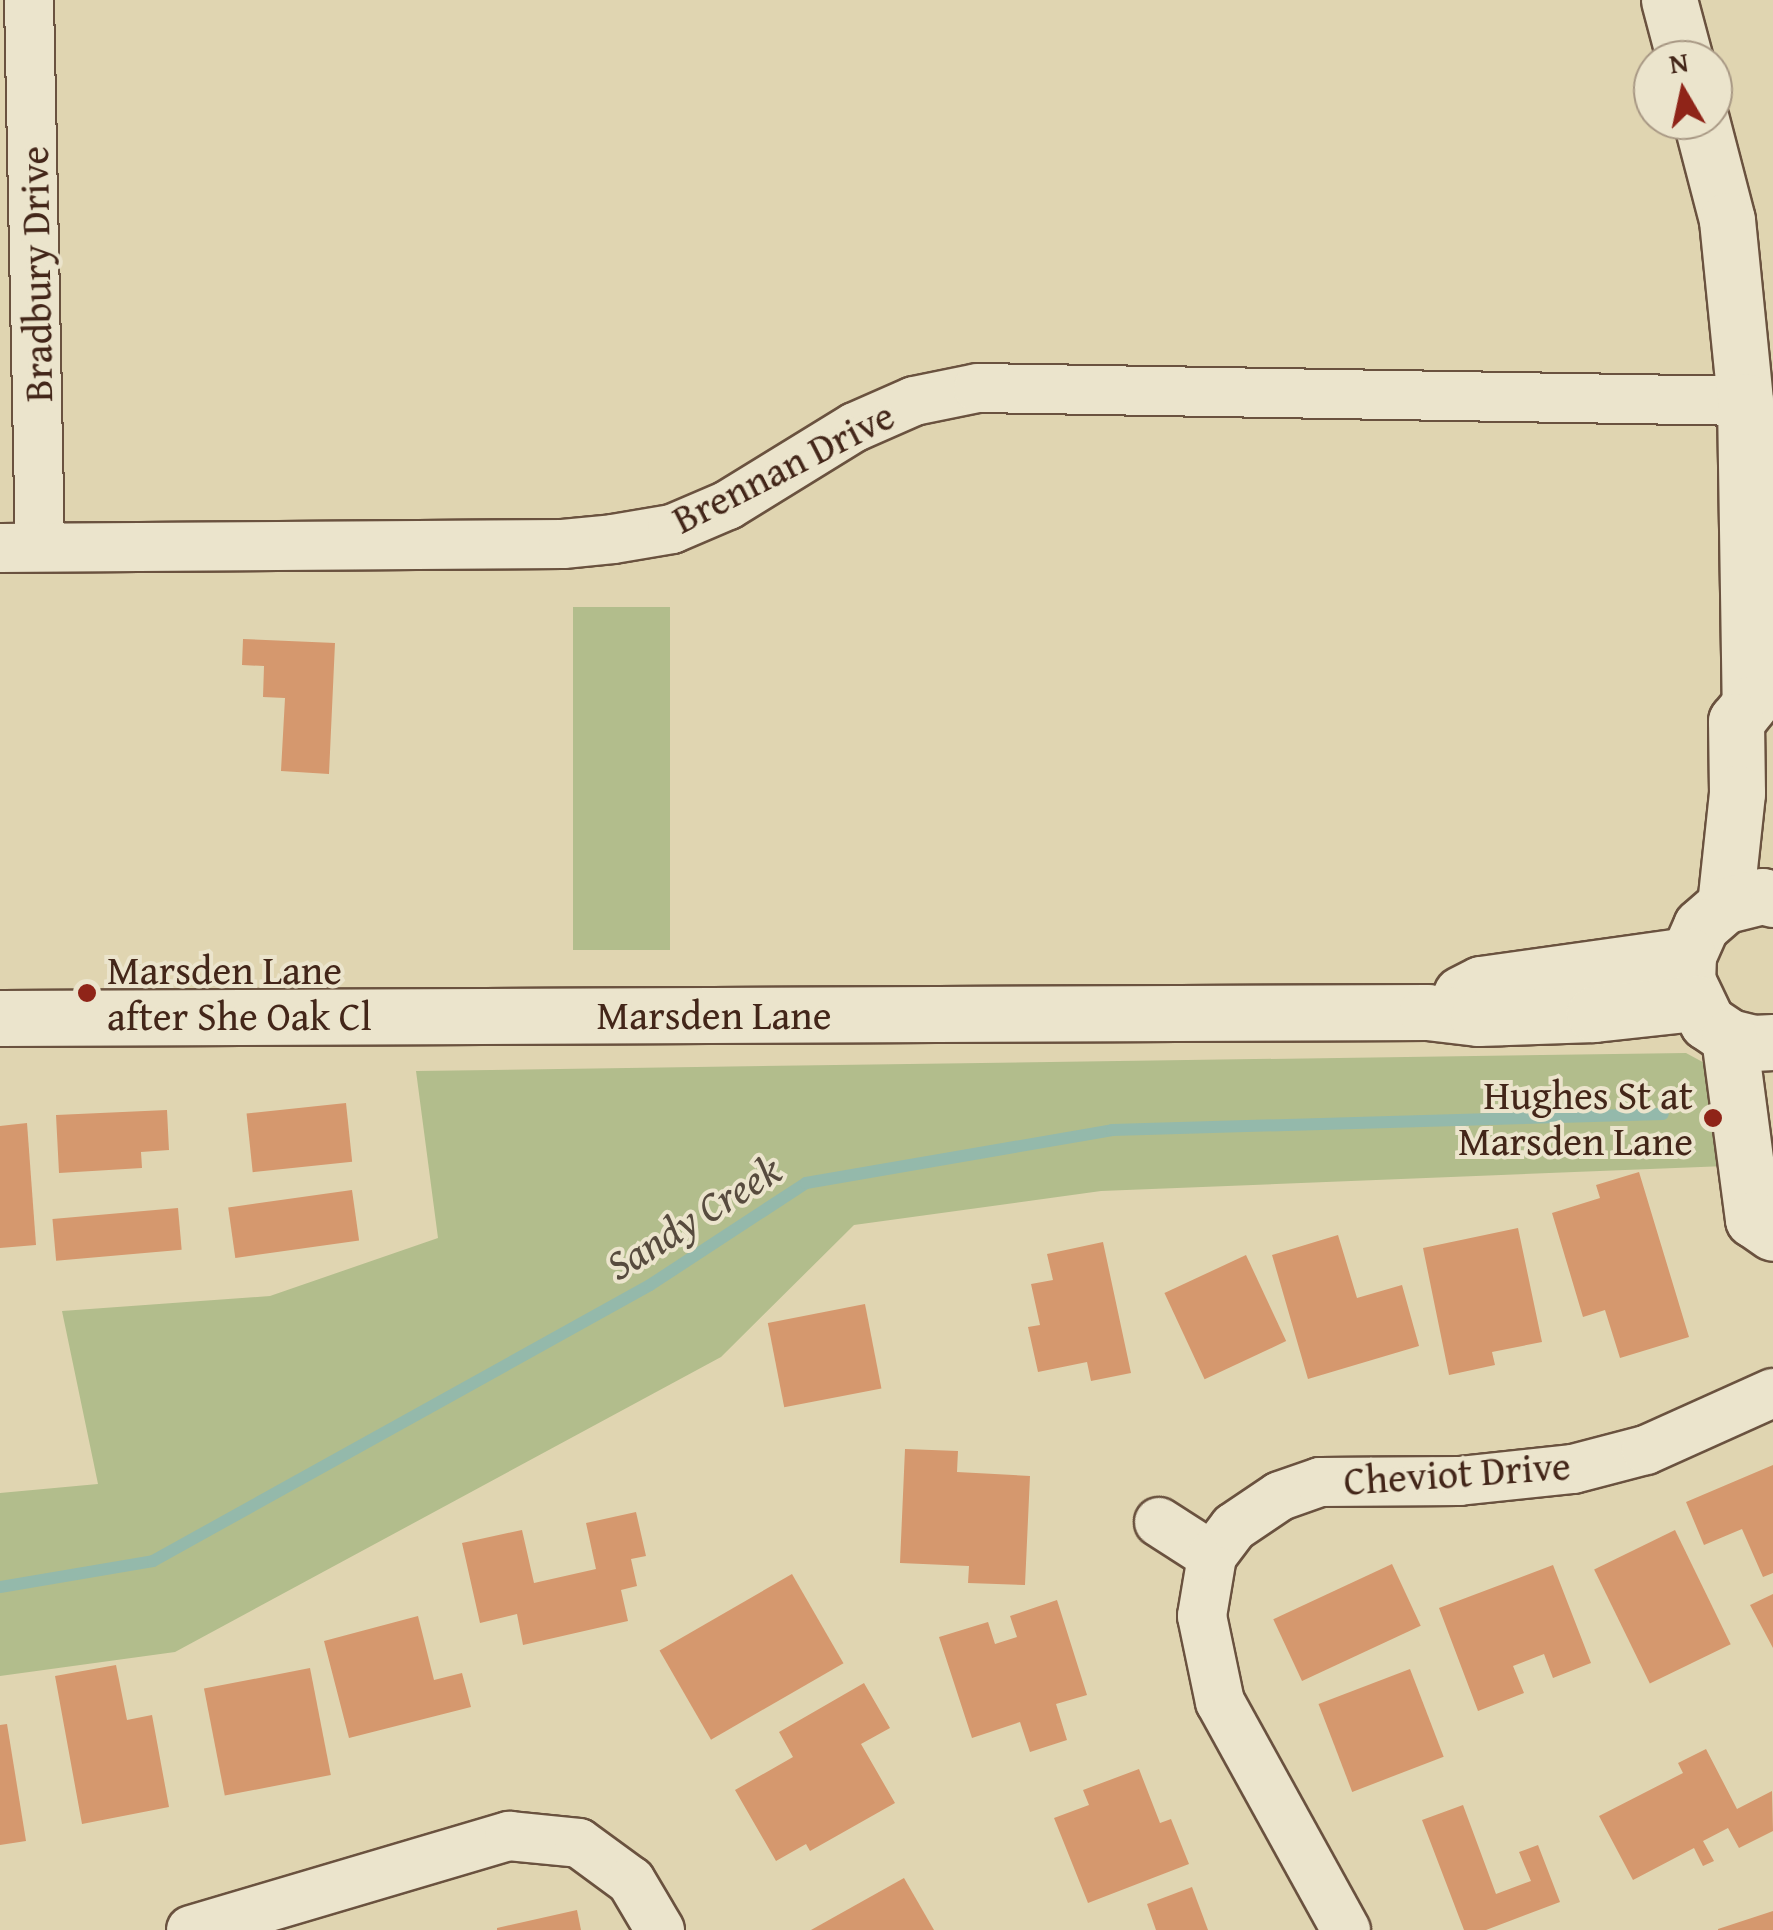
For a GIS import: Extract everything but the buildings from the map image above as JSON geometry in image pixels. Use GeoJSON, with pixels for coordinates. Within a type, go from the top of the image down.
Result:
{"type":"FeatureCollection","features":[{"type":"Feature","properties":{"kind":"main road"},"geometry":{"type":"LineString","coordinates":[[1669,0],[1680,40]]}},
{"type":"Feature","properties":{"kind":"main road"},"geometry":{"type":"LineString","coordinates":[[1706,140],[1728,220],[1745,402],[1750,704],[1768,726],[1773,774]]}},
{"type":"Feature","properties":{"kind":"main road"},"geometry":{"type":"LineString","coordinates":[[1750,704],[1736,721],[1737,793],[1749,902],[1702,926],[1721,1009],[1753,1218],[1773,1233]]}},
{"type":"Feature","properties":{"kind":"main road","name":"Marsden Lane"},"geometry":{"type":"LineString","coordinates":[[0,1018],[1427,1012],[1481,984],[1721,1009]]}},
{"type":"Feature","properties":{"kind":"street","name":"Bradbury Drive"},"geometry":{"type":"LineString","coordinates":[[20,548],[30,0]]}},
{"type":"Feature","properties":{"kind":"street","name":"Brennan Drive"},"geometry":{"type":"LineString","coordinates":[[20,548],[563,544],[672,529],[728,505],[855,426],[914,401],[978,388],[1745,402]]}},
{"type":"Feature","properties":{"kind":"street","name":"Cheviot Drive"},"geometry":{"type":"LineString","coordinates":[[1212,1556],[1234,1527],[1280,1496],[1320,1482],[1459,1481],[1573,1469],[1646,1450],[1773,1394]]}},
{"type":"Feature","properties":{"kind":"street"},"geometry":{"type":"LineString","coordinates":[[1159,1522],[1212,1556],[1202,1616],[1220,1702],[1346,1930]]}},
{"type":"Feature","properties":{"kind":"street"},"geometry":{"type":"LineString","coordinates":[[191,1930],[509,1836],[579,1843],[631,1880],[660,1930]]}},
{"type":"Feature","properties":{"kind":"green space"},"geometry":{"type":"Polygon","coordinates":[[[573,607],[670,607],[670,950],[573,950],[573,607]]]}},
{"type":"Feature","properties":{"kind":"green space"},"geometry":{"type":"Polygon","coordinates":[[[1686,1053],[1710,1066],[1726,1166],[1101,1191],[854,1225],[721,1357],[175,1652],[0,1676],[0,1493],[98,1484],[62,1311],[270,1296],[438,1238],[416,1071],[1686,1053]]]}},
{"type":"Feature","properties":{"kind":"waterway","name":"Sandy Creek"},"geometry":{"type":"LineString","coordinates":[[0,1587],[153,1561],[650,1285],[806,1183],[1112,1130],[1663,1114]]}},
{"type":"Feature","properties":{"kind":"place","name":"Marsden Lane after She Oak Cl"},"geometry":{"type":"Point","coordinates":[87,993]}},
{"type":"Feature","properties":{"kind":"place","name":"Hughes St at Marsden Lane"},"geometry":{"type":"Point","coordinates":[1713,1118]}}]}
